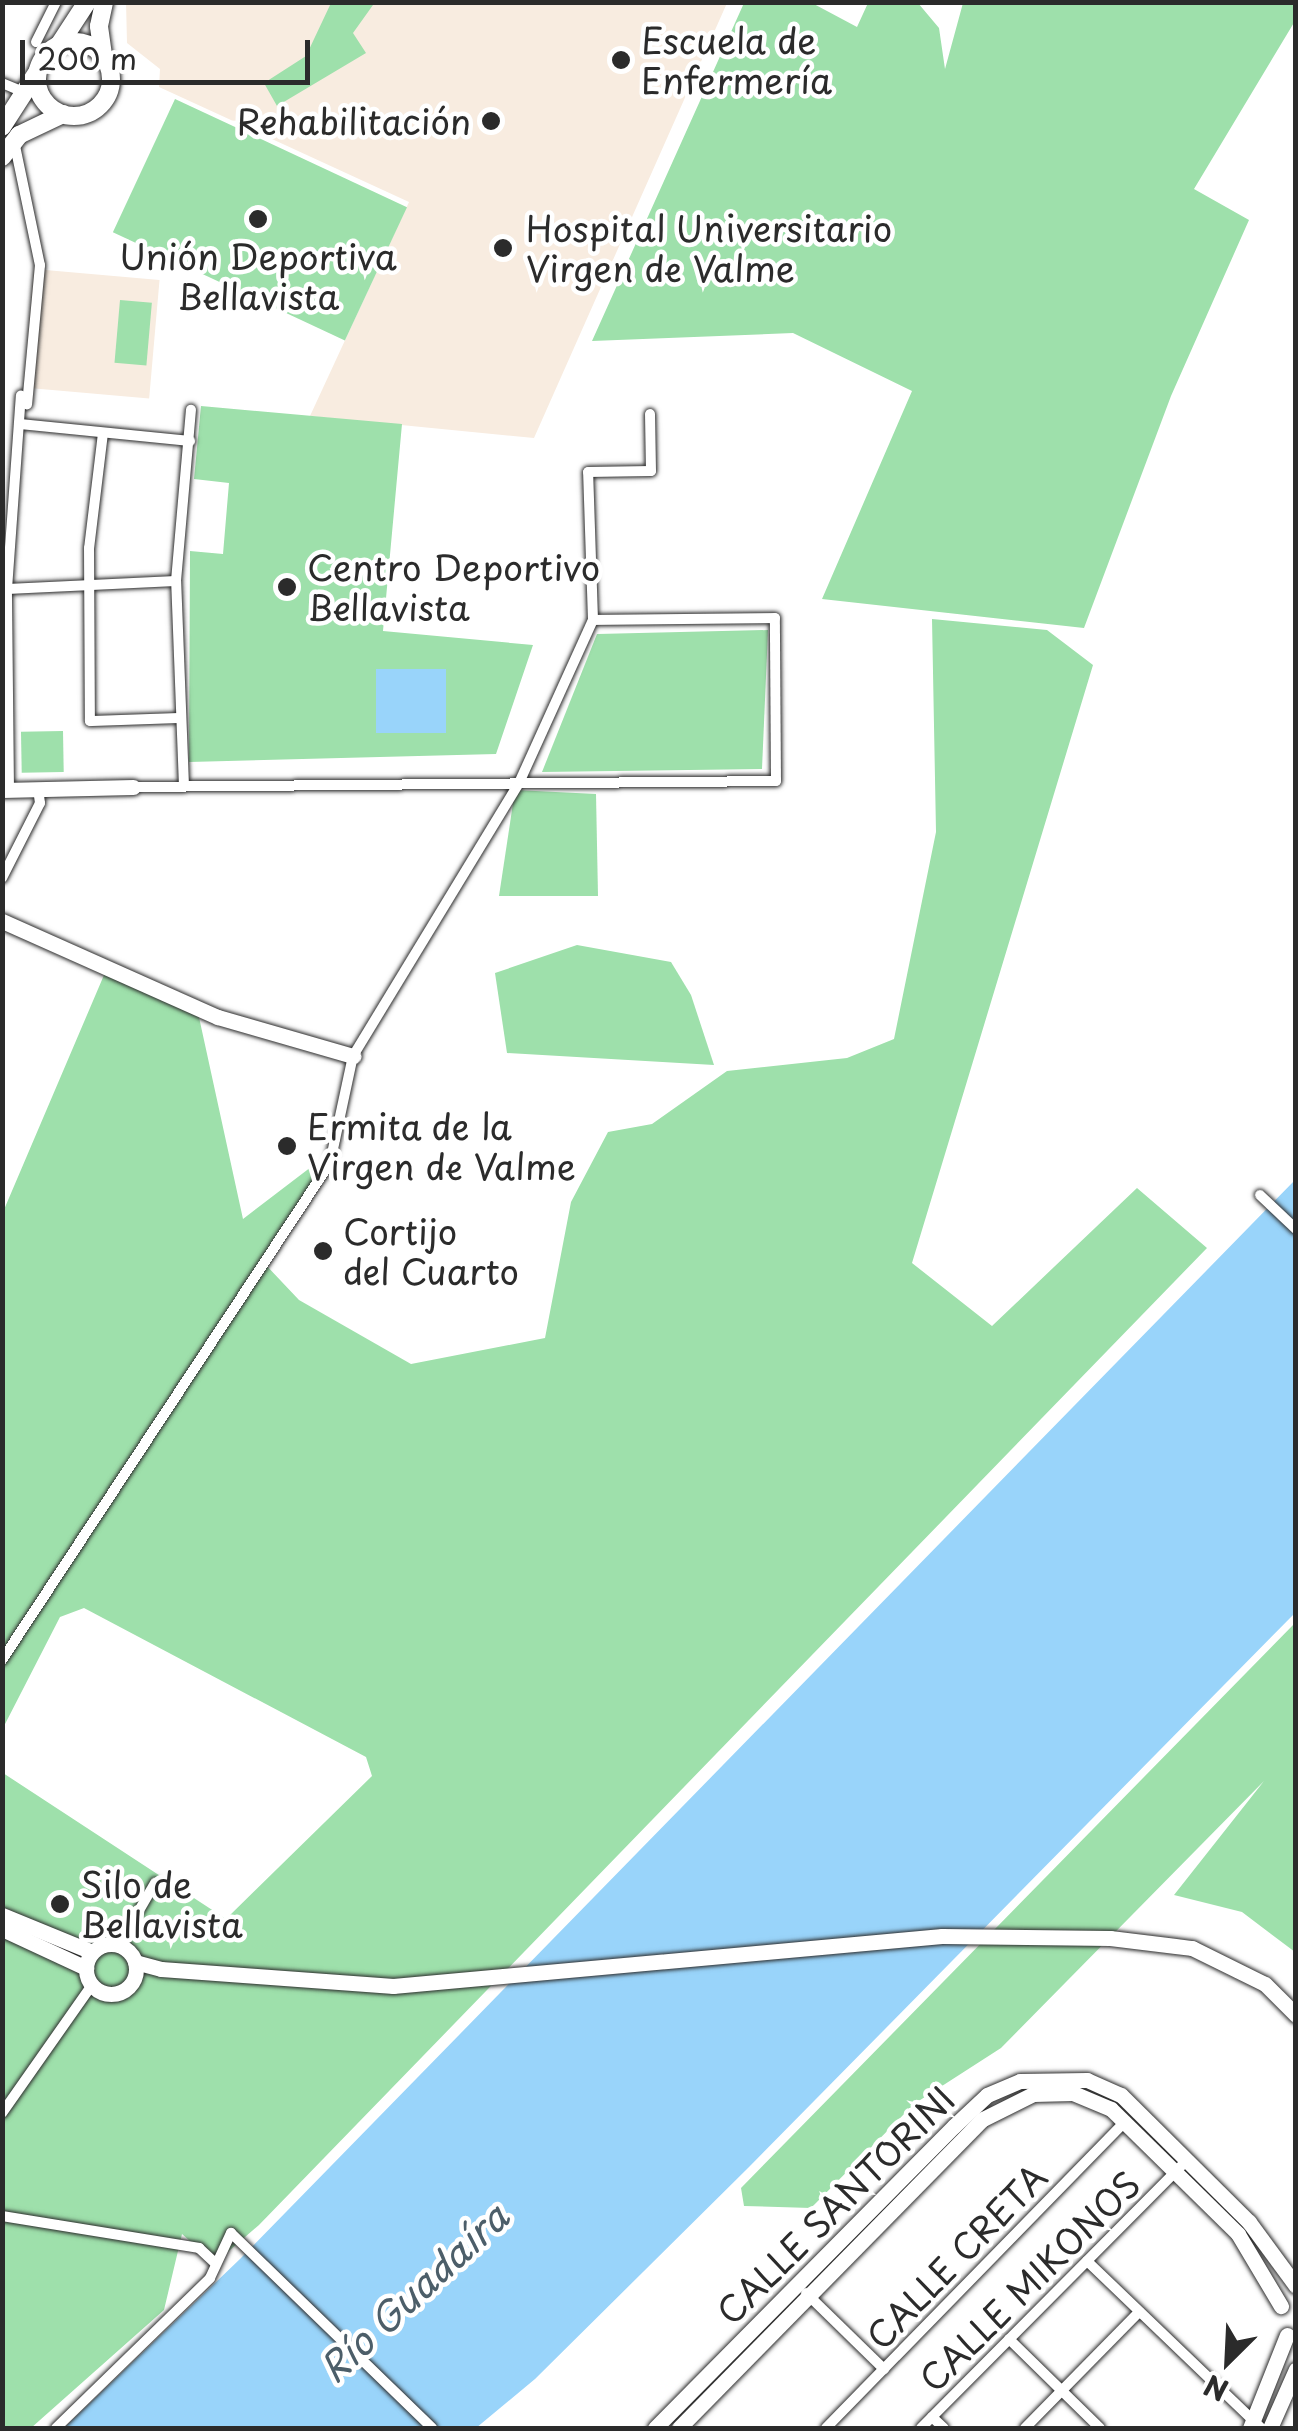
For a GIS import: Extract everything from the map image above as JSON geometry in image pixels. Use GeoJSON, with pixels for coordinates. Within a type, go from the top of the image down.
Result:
{"type":"FeatureCollection","features":[{"type":"Feature","properties":{"kind":"main road"},"geometry":{"type":"LineString","coordinates":[[2,157],[8,134],[8,89],[38,71],[90,3]]}},
{"type":"Feature","properties":{"kind":"main road"},"geometry":{"type":"LineString","coordinates":[[8,134],[63,114],[87,114],[107,97],[111,75],[102,55],[90,3]]}},
{"type":"Feature","properties":{"kind":"main road"},"geometry":{"type":"LineString","coordinates":[[60,46],[81,43],[102,55]]}},
{"type":"Feature","properties":{"kind":"main road"},"geometry":{"type":"LineString","coordinates":[[38,71],[44,100],[63,114]]}},
{"type":"Feature","properties":{"kind":"street"},"geometry":{"type":"LineString","coordinates":[[36,42],[56,2]]}},
{"type":"Feature","properties":{"kind":"street"},"geometry":{"type":"LineString","coordinates":[[8,134],[40,265],[7,590],[6,790],[776,782],[775,618],[593,620]]}},
{"type":"Feature","properties":{"kind":"street"},"geometry":{"type":"LineString","coordinates":[[21,396],[22,424]]}},
{"type":"Feature","properties":{"kind":"street"},"geometry":{"type":"LineString","coordinates":[[184,786],[176,581],[191,410]]}},
{"type":"Feature","properties":{"kind":"street"},"geometry":{"type":"LineString","coordinates":[[2,1660],[330,1164],[353,1056],[520,783],[593,620],[588,472],[651,471],[650,414]]}},
{"type":"Feature","properties":{"kind":"street"},"geometry":{"type":"LineString","coordinates":[[22,424],[190,441]]}},
{"type":"Feature","properties":{"kind":"street"},"geometry":{"type":"LineString","coordinates":[[103,432],[89,588],[90,721],[181,718]]}},
{"type":"Feature","properties":{"kind":"street"},"geometry":{"type":"LineString","coordinates":[[7,590],[176,581]]}},
{"type":"Feature","properties":{"kind":"street"},"geometry":{"type":"LineString","coordinates":[[2,878],[40,803],[38,790]]}},
{"type":"Feature","properties":{"kind":"street"},"geometry":{"type":"LineString","coordinates":[[2,921],[218,1017],[353,1056]]}},
{"type":"Feature","properties":{"kind":"street"},"geometry":{"type":"LineString","coordinates":[[1260,1195],[1296,1230]]}},
{"type":"Feature","properties":{"kind":"street"},"geometry":{"type":"LineString","coordinates":[[2,1929],[89,1960],[119,1945],[155,1883]]}},
{"type":"Feature","properties":{"kind":"street"},"geometry":{"type":"LineString","coordinates":[[2,1915],[89,1960]]}},
{"type":"Feature","properties":{"kind":"street"},"geometry":{"type":"LineString","coordinates":[[135,1969],[393,1986],[454,1984],[777,1950],[988,1936],[1152,1940],[1192,1948],[1265,1984],[1296,2015]]}},
{"type":"Feature","properties":{"kind":"street"},"geometry":{"type":"LineString","coordinates":[[119,1945],[135,1969]]}},
{"type":"Feature","properties":{"kind":"street"},"geometry":{"type":"LineString","coordinates":[[2,2113],[92,1985],[89,1960]]}},
{"type":"Feature","properties":{"kind":"street"},"geometry":{"type":"LineString","coordinates":[[92,1985],[119,1992],[135,1969]]}},
{"type":"Feature","properties":{"kind":"street","name":"CALLE SANTORINI"},"geometry":{"type":"LineString","coordinates":[[678,2428],[954,2126],[987,2095],[1020,2081],[1053,2076],[1101,2084],[1120,2094],[1238,2234],[1280,2306],[1291,2339]]}},
{"type":"Feature","properties":{"kind":"street","name":"CALLE SANTORINI"},"geometry":{"type":"LineString","coordinates":[[655,2428],[999,2108],[1034,2094],[1073,2093],[1104,2104],[1249,2222],[1296,2288]]}},
{"type":"Feature","properties":{"kind":"street","name":"CALLE CRETA"},"geometry":{"type":"LineString","coordinates":[[826,2428],[1126,2122]]}},
{"type":"Feature","properties":{"kind":"street","name":"CALLE MIKONOS"},"geometry":{"type":"LineString","coordinates":[[921,2428],[1181,2166]]}},
{"type":"Feature","properties":{"kind":"street"},"geometry":{"type":"LineString","coordinates":[[2,2216],[199,2248],[215,2263]]}},
{"type":"Feature","properties":{"kind":"street"},"geometry":{"type":"LineString","coordinates":[[56,2428],[175,2317],[210,2278],[231,2233],[432,2428]]}},
{"type":"Feature","properties":{"kind":"street"},"geometry":{"type":"LineString","coordinates":[[1087,2261],[1255,2427],[1291,2339]]}},
{"type":"Feature","properties":{"kind":"street"},"geometry":{"type":"LineString","coordinates":[[1280,2306],[1296,2288]]}},
{"type":"Feature","properties":{"kind":"street"},"geometry":{"type":"LineString","coordinates":[[803,2291],[884,2369]]}},
{"type":"Feature","properties":{"kind":"street"},"geometry":{"type":"LineString","coordinates":[[1025,2428],[1139,2312]]}},
{"type":"Feature","properties":{"kind":"street"},"geometry":{"type":"LineString","coordinates":[[1008,2339],[1100,2428]]}},
{"type":"Feature","properties":{"kind":"street"},"geometry":{"type":"LineString","coordinates":[[1270,2428],[1296,2369]]}},
{"type":"Feature","properties":{"kind":"street"},"geometry":{"type":"LineString","coordinates":[[932,2417],[944,2428]]}},
{"type":"Feature","properties":{"kind":"shaded area","name":"Hospital Universitario Virgen de Valme"},"geometry":{"type":"Polygon","coordinates":[[[126,2],[727,3],[534,438],[310,416],[409,202],[159,87],[160,69],[127,43],[126,2]]]}},
{"type":"Feature","properties":{"kind":"shaded area"},"geometry":{"type":"Polygon","coordinates":[[[34,269],[160,280],[149,399],[24,388],[34,269]]]}},
{"type":"Feature","properties":{"kind":"green space"},"geometry":{"type":"Polygon","coordinates":[[[331,3],[373,5],[353,33],[366,53],[277,106],[264,83],[306,56],[331,3]]]}},
{"type":"Feature","properties":{"kind":"green space"},"geometry":{"type":"Polygon","coordinates":[[[744,3],[812,3],[857,27],[868,3],[918,3],[939,28],[945,69],[963,3],[1295,3],[1295,21],[1194,189],[1249,220],[1171,396],[1084,628],[822,599],[912,391],[793,333],[592,341],[744,3]]]}},
{"type":"Feature","properties":{"kind":"green space","name":"Unión Deportiva Bellavista"},"geometry":{"type":"Polygon","coordinates":[[[175,99],[407,207],[345,340],[113,232],[175,99]]]}},
{"type":"Feature","properties":{"kind":"green space"},"geometry":{"type":"Polygon","coordinates":[[[120,300],[152,303],[146,366],[115,363],[120,300]]]}},
{"type":"Feature","properties":{"kind":"green space","name":"Centro Deportivo Bellavista"},"geometry":{"type":"Polygon","coordinates":[[[201,406],[402,424],[383,631],[533,645],[496,754],[189,762],[190,551],[223,554],[229,483],[194,479],[201,406]]]}},
{"type":"Feature","properties":{"kind":"green space"},"geometry":{"type":"Polygon","coordinates":[[[932,619],[1047,630],[1093,665],[912,1263],[992,1326],[1137,1188],[1207,1248],[259,2225],[215,2263],[182,2234],[164,2310],[31,2428],[2,2428],[3,1773],[226,1919],[372,1776],[366,1757],[84,1608],[60,1617],[3,1728],[3,1212],[107,968],[197,1008],[243,1219],[332,1151],[264,1263],[299,1300],[411,1364],[545,1338],[571,1202],[608,1132],[652,1124],[727,1071],[847,1058],[894,1039],[936,832],[932,619]]]}},
{"type":"Feature","properties":{"kind":"green space"},"geometry":{"type":"Polygon","coordinates":[[[768,630],[762,769],[542,772],[597,634],[768,630]]]}},
{"type":"Feature","properties":{"kind":"green space"},"geometry":{"type":"Polygon","coordinates":[[[63,731],[64,772],[22,773],[21,732],[63,731]]]}},
{"type":"Feature","properties":{"kind":"green space"},"geometry":{"type":"Polygon","coordinates":[[[515,790],[596,794],[598,896],[499,896],[515,790]]]}},
{"type":"Feature","properties":{"kind":"green space"},"geometry":{"type":"Polygon","coordinates":[[[577,945],[671,962],[691,995],[714,1065],[507,1053],[495,973],[577,945]]]}},
{"type":"Feature","properties":{"kind":"green space"},"geometry":{"type":"Polygon","coordinates":[[[1295,1623],[1295,1952],[1242,1912],[1174,1895],[1264,1781],[1001,2048],[914,2104],[811,2208],[744,2206],[741,2188],[1295,1623]]]}},
{"type":"Feature","properties":{"kind":"water"},"geometry":{"type":"Polygon","coordinates":[[[376,669],[446,669],[446,733],[376,733],[376,669]]]}},
{"type":"Feature","properties":{"kind":"water","name":"Río Guadaíra"},"geometry":{"type":"Polygon","coordinates":[[[1295,1180],[1295,1613],[749,2167],[535,2379],[476,2428],[64,2428],[240,2259],[1295,1180]]]}},
{"type":"Feature","properties":{"kind":"place","name":"Escuela de Enfermería"},"geometry":{"type":"Point","coordinates":[621,60]}},
{"type":"Feature","properties":{"kind":"place","name":"Rehabilitación"},"geometry":{"type":"Point","coordinates":[491,121]}},
{"type":"Feature","properties":{"kind":"place","name":"Unión Deportiva Bellavista"},"geometry":{"type":"Point","coordinates":[258,219]}},
{"type":"Feature","properties":{"kind":"place","name":"Hospital Universitario Virgen de Valme"},"geometry":{"type":"Point","coordinates":[503,248]}},
{"type":"Feature","properties":{"kind":"place","name":"Centro Deportivo Bellavista"},"geometry":{"type":"Point","coordinates":[287,587]}},
{"type":"Feature","properties":{"kind":"place","name":"Ermita de la Virgen de Valme"},"geometry":{"type":"Point","coordinates":[287,1146]}},
{"type":"Feature","properties":{"kind":"place","name":"Cortijo del Cuarto"},"geometry":{"type":"Point","coordinates":[323,1251]}},
{"type":"Feature","properties":{"kind":"place","name":"Silo de Bellavista"},"geometry":{"type":"Point","coordinates":[60,1904]}}]}
